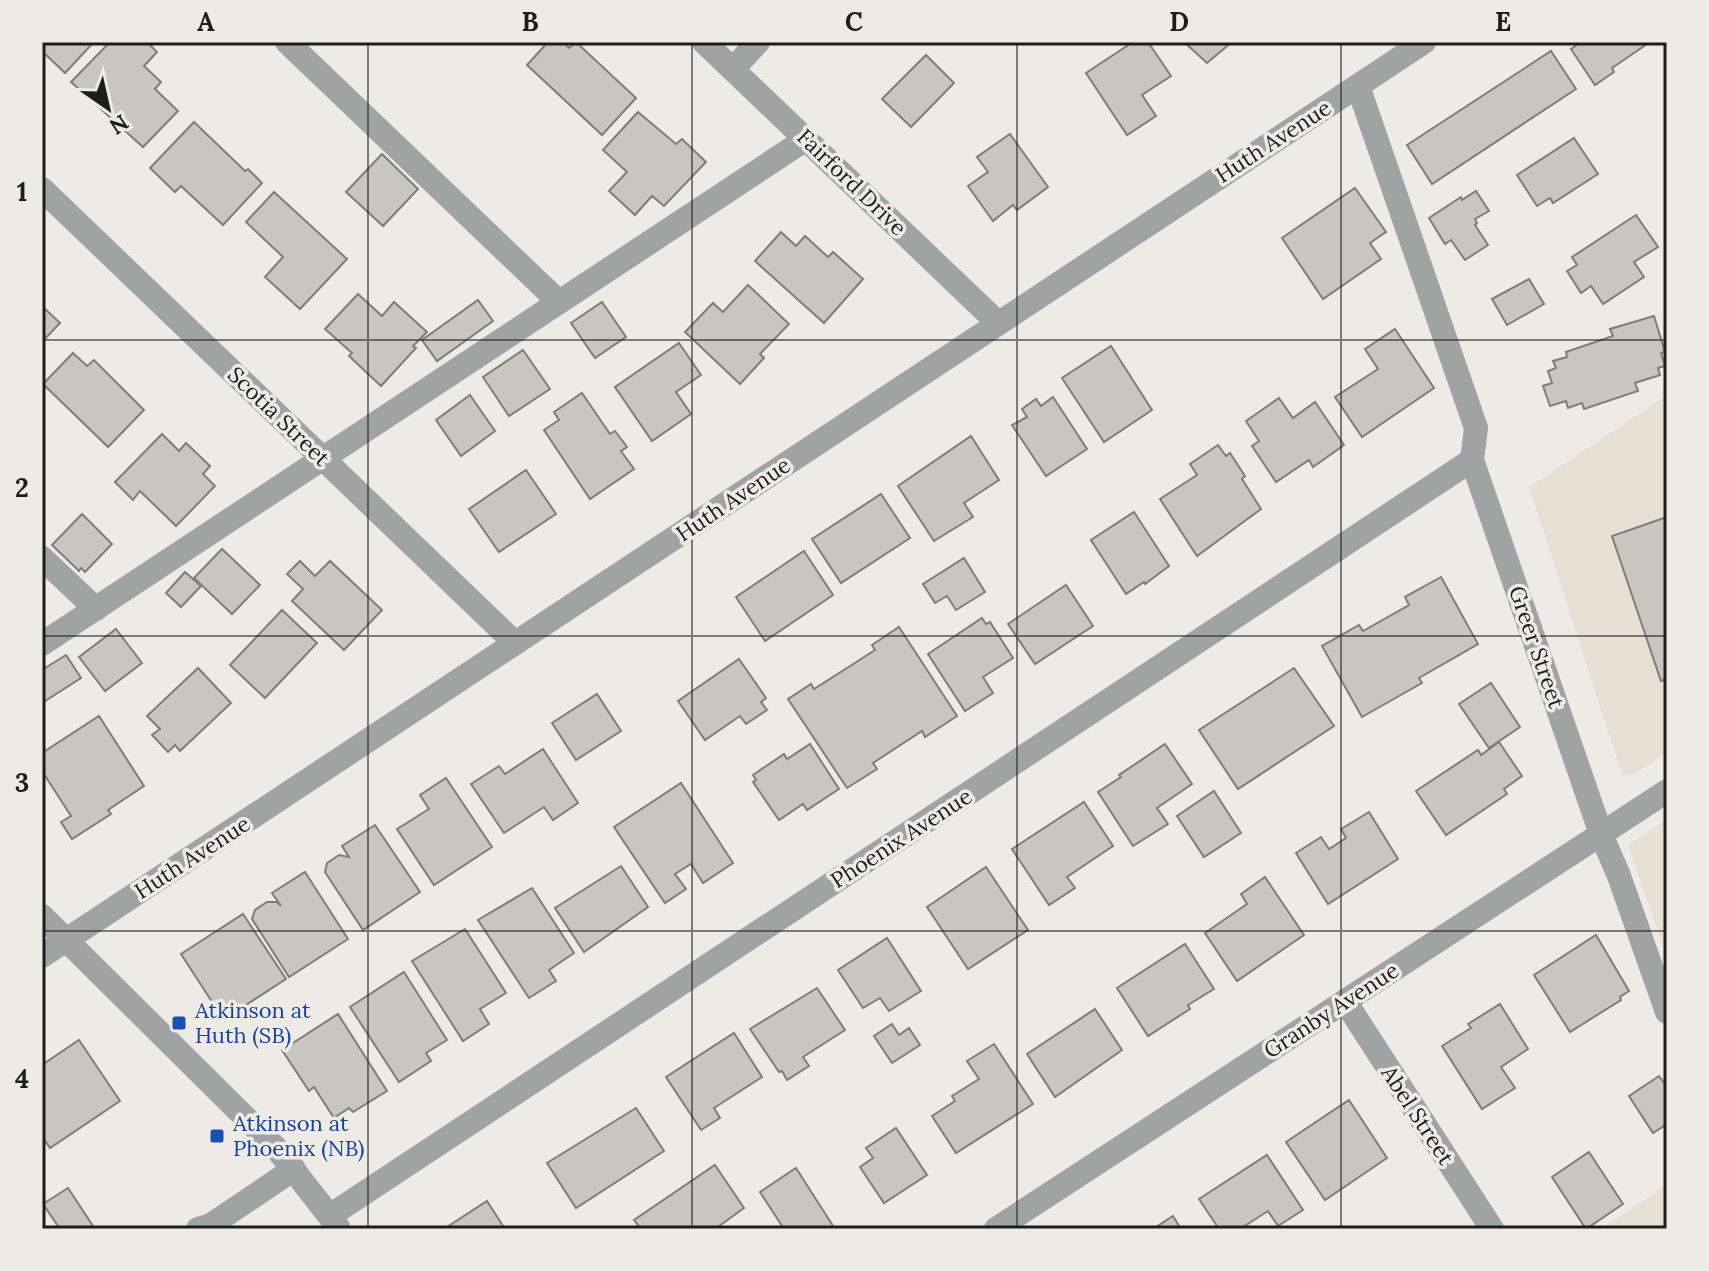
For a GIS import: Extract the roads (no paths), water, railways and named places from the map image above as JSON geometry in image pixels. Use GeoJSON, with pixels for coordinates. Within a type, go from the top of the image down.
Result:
{"type":"FeatureCollection","features":[{"type":"Feature","properties":{"kind":"street"},"geometry":{"type":"LineString","coordinates":[[287,42],[559,302]]}},
{"type":"Feature","properties":{"kind":"street","name":"Fairford Drive"},"geometry":{"type":"LineString","coordinates":[[704,42],[998,323]]}},
{"type":"Feature","properties":{"kind":"street"},"geometry":{"type":"LineString","coordinates":[[733,69],[758,42]]}},
{"type":"Feature","properties":{"kind":"street","name":"Huth Avenue"},"geometry":{"type":"LineString","coordinates":[[42,956],[1424,42]]}},
{"type":"Feature","properties":{"kind":"street"},"geometry":{"type":"LineString","coordinates":[[1358,86],[1476,428],[1472,460]]}},
{"type":"Feature","properties":{"kind":"street"},"geometry":{"type":"LineString","coordinates":[[42,644],[806,139]]}},
{"type":"Feature","properties":{"kind":"street","name":"Scotia Street"},"geometry":{"type":"LineString","coordinates":[[42,189],[515,643]]}},
{"type":"Feature","properties":{"kind":"street","name":"Greer Street"},"geometry":{"type":"LineString","coordinates":[[1472,460],[1601,834],[1667,1012]]}},
{"type":"Feature","properties":{"kind":"street","name":"Phoenix Avenue"},"geometry":{"type":"LineString","coordinates":[[335,1222],[1472,460]]}},
{"type":"Feature","properties":{"kind":"street"},"geometry":{"type":"LineString","coordinates":[[42,558],[96,609]]}},
{"type":"Feature","properties":{"kind":"street","name":"Granby Avenue"},"geometry":{"type":"LineString","coordinates":[[996,1229],[1667,791]]}},
{"type":"Feature","properties":{"kind":"street"},"geometry":{"type":"LineString","coordinates":[[42,916],[277,1149],[335,1222]]}},
{"type":"Feature","properties":{"kind":"street","name":"Abel Street"},"geometry":{"type":"LineString","coordinates":[[1345,1001],[1492,1229]]}},
{"type":"Feature","properties":{"kind":"street"},"geometry":{"type":"LineString","coordinates":[[198,1229],[211,1225],[294,1169]]}},
{"type":"Feature","properties":{"kind":"place","name":"Atkinson at Huth (SB)"},"geometry":{"type":"Point","coordinates":[179,1023]}},
{"type":"Feature","properties":{"kind":"place","name":"Atkinson at Phoenix (NB)"},"geometry":{"type":"Point","coordinates":[217,1136]}}]}
